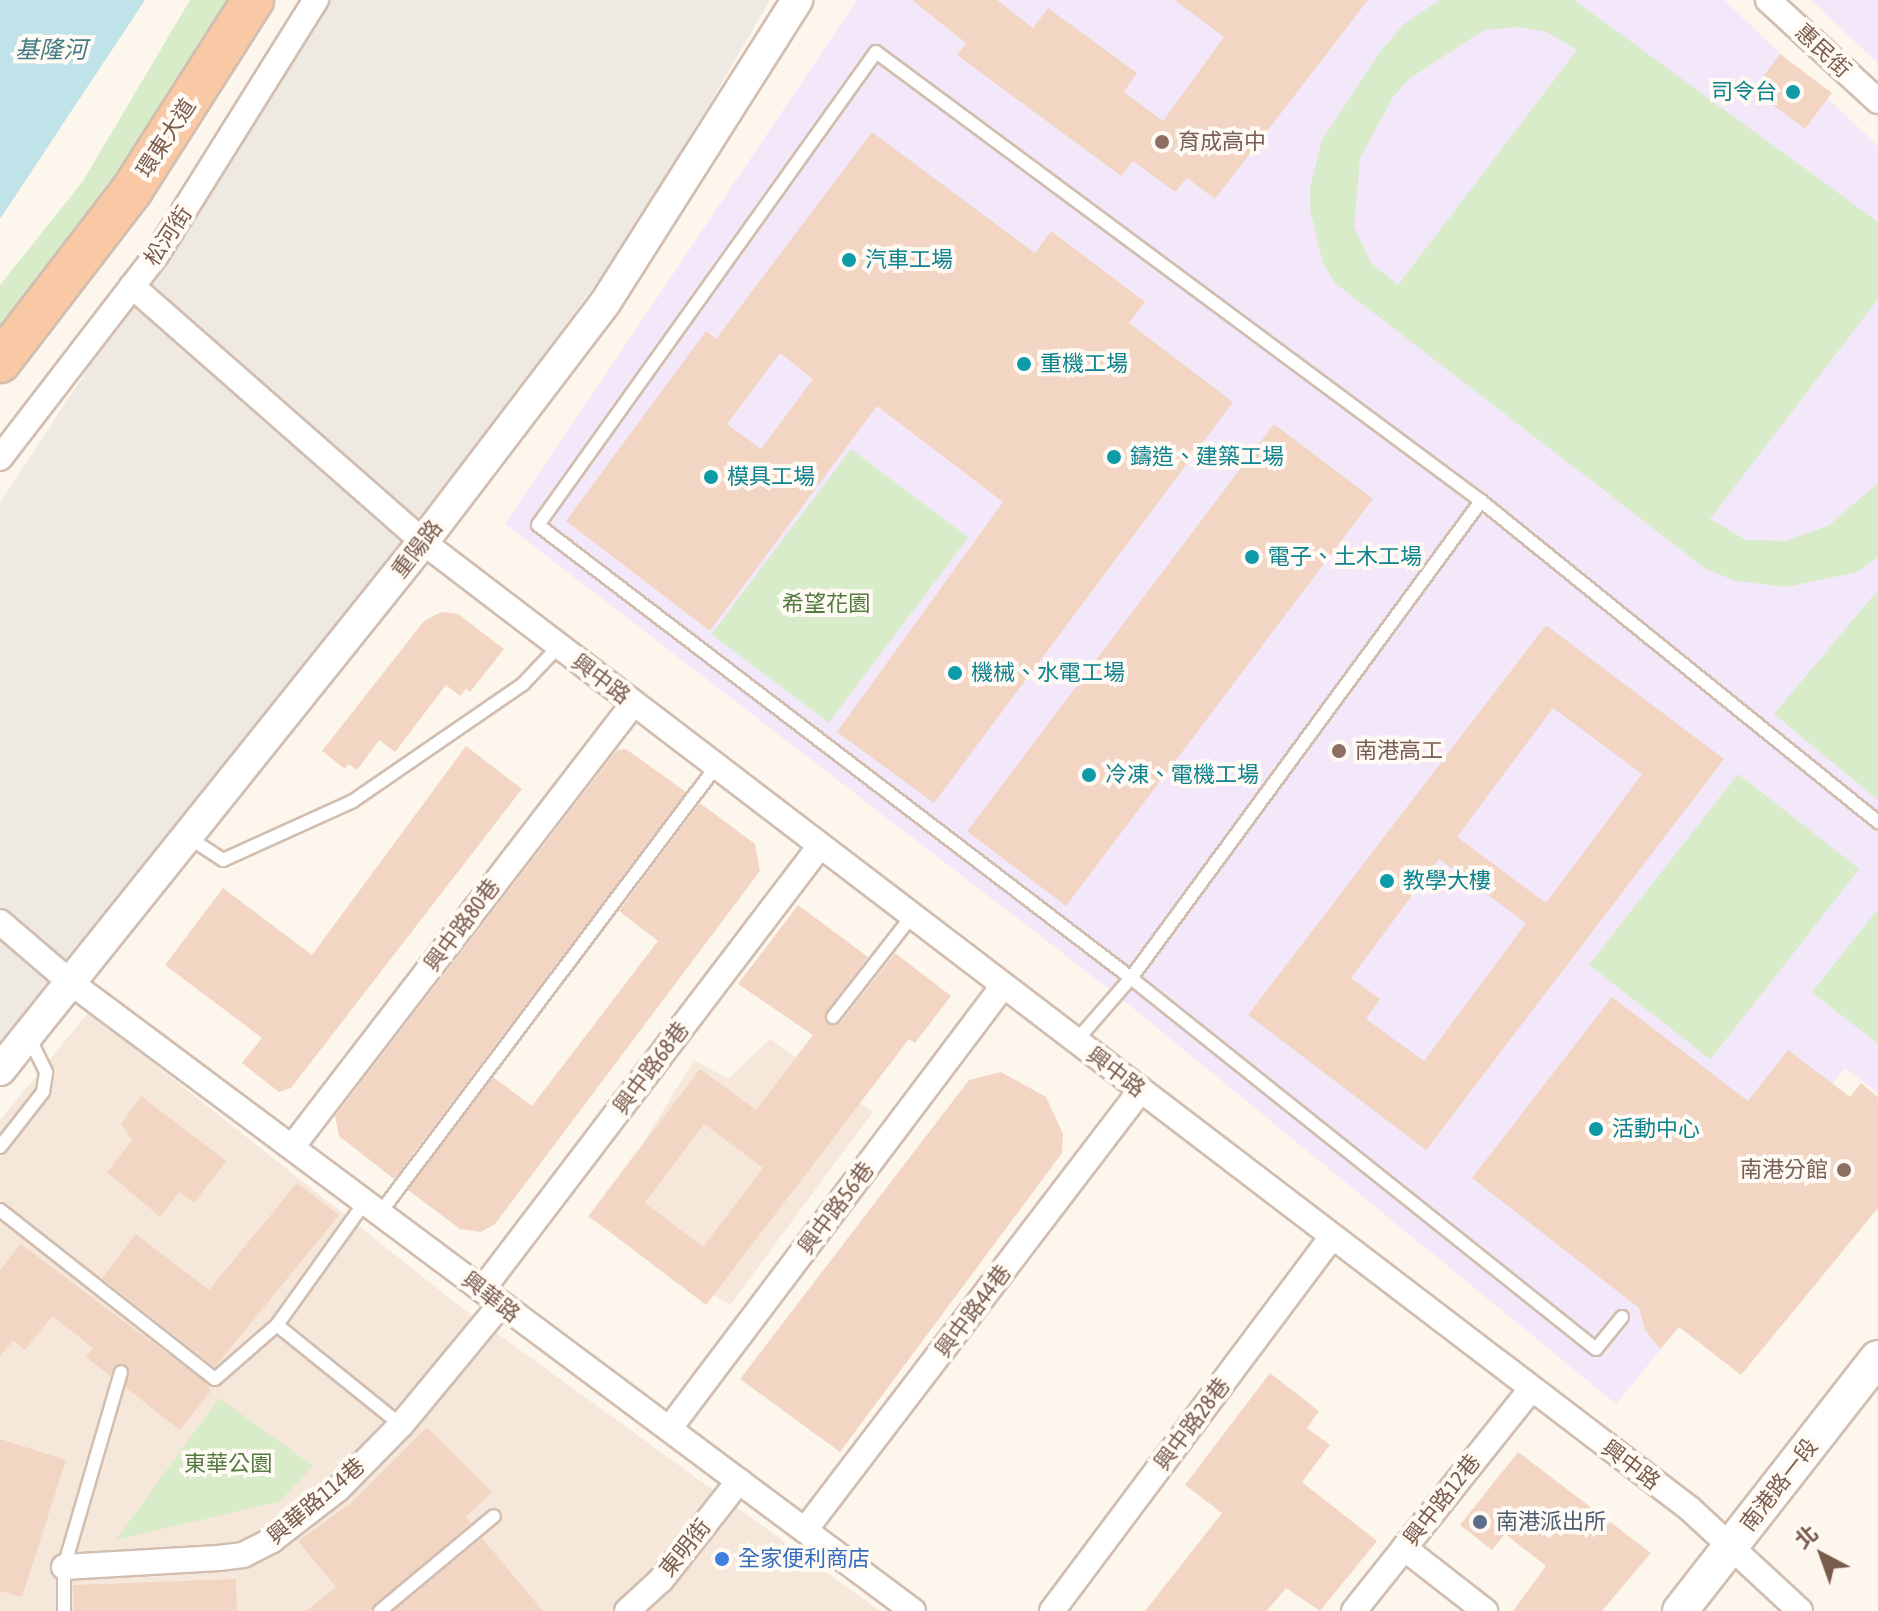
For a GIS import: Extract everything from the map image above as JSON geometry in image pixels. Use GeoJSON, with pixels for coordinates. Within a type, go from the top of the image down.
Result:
{"type":"FeatureCollection","features":[{"type":"Feature","properties":{"kind":"highway","name":"環東大道"},"geometry":{"type":"LineString","coordinates":[[0,362],[132,190],[252,0]]}},
{"type":"Feature","properties":{"kind":"main road","name":"南港路一段"},"geometry":{"type":"LineString","coordinates":[[1680,1611],[1878,1358]]}},
{"type":"Feature","properties":{"kind":"street","name":"松河街"},"geometry":{"type":"LineString","coordinates":[[0,458],[132,286],[316,0]]}},
{"type":"Feature","properties":{"kind":"street","name":"重陽路"},"geometry":{"type":"LineString","coordinates":[[0,1070],[423,542],[605,303],[797,0]]}},
{"type":"Feature","properties":{"kind":"street","name":"惠民街"},"geometry":{"type":"LineString","coordinates":[[1768,0],[1878,101]]}},
{"type":"Feature","properties":{"kind":"street","name":"興中路"},"geometry":{"type":"LineString","coordinates":[[132,286],[423,542],[715,768],[1690,1509],[1800,1611]]}},
{"type":"Feature","properties":{"kind":"street","name":"興中路80巷"},"geometry":{"type":"LineString","coordinates":[[292,1147],[633,704]]}},
{"type":"Feature","properties":{"kind":"street","name":"興中路68巷"},"geometry":{"type":"LineString","coordinates":[[492,1297],[820,846]]}},
{"type":"Feature","properties":{"kind":"street","name":"興華路"},"geometry":{"type":"LineString","coordinates":[[0,922],[70,982],[913,1611]]}},
{"type":"Feature","properties":{"kind":"street","name":"興中路56巷"},"geometry":{"type":"LineString","coordinates":[[669,1429],[1003,986]]}},
{"type":"Feature","properties":{"kind":"street","name":"興中路44巷"},"geometry":{"type":"LineString","coordinates":[[805,1530],[1140,1091]]}},
{"type":"Feature","properties":{"kind":"street","name":"興中路28巷"},"geometry":{"type":"LineString","coordinates":[[1052,1611],[1332,1237]]}},
{"type":"Feature","properties":{"kind":"street","name":"興華路114巷"},"geometry":{"type":"LineString","coordinates":[[64,1567],[243,1555],[272,1540],[338,1489],[401,1425],[492,1297]]}},
{"type":"Feature","properties":{"kind":"street","name":"興中路12巷"},"geometry":{"type":"LineString","coordinates":[[1354,1611],[1531,1389]]}},
{"type":"Feature","properties":{"kind":"street","name":"東明街"},"geometry":{"type":"LineString","coordinates":[[627,1611],[661,1580],[739,1481]]}},
{"type":"Feature","properties":{"kind":"street"},"geometry":{"type":"LineString","coordinates":[[1404,1548],[1485,1611]]}},
{"type":"Feature","properties":{"kind":"lane"},"geometry":{"type":"LineString","coordinates":[[1622,1317],[1596,1349],[1131,978],[538,525],[876,52],[1481,501],[1878,822]]}},
{"type":"Feature","properties":{"kind":"lane"},"geometry":{"type":"LineString","coordinates":[[1076,1041],[1131,978],[1481,501]]}},
{"type":"Feature","properties":{"kind":"lane"},"geometry":{"type":"LineString","coordinates":[[188,837],[223,860],[353,801],[523,684],[559,646]]}},
{"type":"Feature","properties":{"kind":"lane"},"geometry":{"type":"LineString","coordinates":[[0,1210],[215,1379],[277,1325],[373,1208],[715,768]]}},
{"type":"Feature","properties":{"kind":"lane"},"geometry":{"type":"LineString","coordinates":[[833,1017],[912,916]]}},
{"type":"Feature","properties":{"kind":"lane"},"geometry":{"type":"LineString","coordinates":[[0,1147],[43,1092],[46,1072],[28,1034]]}},
{"type":"Feature","properties":{"kind":"lane"},"geometry":{"type":"LineString","coordinates":[[277,1325],[401,1425]]}},
{"type":"Feature","properties":{"kind":"lane"},"geometry":{"type":"LineString","coordinates":[[64,1611],[64,1567],[121,1372]]}},
{"type":"Feature","properties":{"kind":"lane"},"geometry":{"type":"LineString","coordinates":[[380,1611],[494,1516]]}},
{"type":"Feature","properties":{"kind":"shaded area"},"geometry":{"type":"Polygon","coordinates":[[[322,0],[770,0],[637,228],[181,845],[0,1058],[0,503],[236,142],[322,0]]]}},
{"type":"Feature","properties":{"kind":"shaded area","name":"南港高工"},"geometry":{"type":"Polygon","coordinates":[[[857,0],[1724,0],[1878,146],[1878,1093],[1845,1068],[1815,1107],[1840,1131],[1616,1404],[1117,995],[505,524],[857,0]]]}},
{"type":"Feature","properties":{"kind":"shaded area"},"geometry":{"type":"Polygon","coordinates":[[[1811,0],[1878,0],[1878,63],[1841,29],[1811,0]]]}},
{"type":"Feature","properties":{"kind":"shaded area"},"geometry":{"type":"Polygon","coordinates":[[[89,1012],[462,1308],[880,1611],[0,1611],[0,1120],[89,1012]]]}},
{"type":"Feature","properties":{"kind":"shaded area"},"geometry":{"type":"Polygon","coordinates":[[[770,1039],[873,1112],[730,1305],[587,1217],[645,1140],[694,1060],[728,1079],[770,1039]]]}},
{"type":"Feature","properties":{"kind":"green space"},"geometry":{"type":"Polygon","coordinates":[[[190,0],[244,0],[0,366],[0,285],[83,181],[190,0]]]}},
{"type":"Feature","properties":{"kind":"green space"},"geometry":{"type":"Polygon","coordinates":[[[1440,0],[1574,0],[1878,222],[1878,299],[1710,519],[1746,540],[1785,541],[1828,526],[1878,483],[1878,557],[1857,572],[1786,587],[1736,581],[1706,569],[1336,284],[1323,263],[1310,210],[1310,187],[1322,140],[1380,52],[1404,24],[1440,0]],[[1518,27],[1484,30],[1410,78],[1393,97],[1360,158],[1354,227],[1371,263],[1398,285],[1577,50],[1547,32],[1518,27]]]}},
{"type":"Feature","properties":{"kind":"green space","name":"希望花園"},"geometry":{"type":"Polygon","coordinates":[[[851,449],[968,537],[829,723],[711,634],[851,449]]]}},
{"type":"Feature","properties":{"kind":"green space"},"geometry":{"type":"Polygon","coordinates":[[[1878,590],[1878,800],[1774,714],[1878,590]]]}},
{"type":"Feature","properties":{"kind":"green space"},"geometry":{"type":"Polygon","coordinates":[[[1738,774],[1859,869],[1710,1060],[1589,965],[1738,774]]]}},
{"type":"Feature","properties":{"kind":"green space"},"geometry":{"type":"Polygon","coordinates":[[[1878,909],[1878,1044],[1812,992],[1878,909]]]}},
{"type":"Feature","properties":{"kind":"green space","name":"東華公園"},"geometry":{"type":"Polygon","coordinates":[[[219,1398],[313,1466],[280,1501],[116,1540],[219,1398]]]}},
{"type":"Feature","properties":{"kind":"water","name":"基隆河"},"geometry":{"type":"Polygon","coordinates":[[[0,0],[145,0],[0,219],[0,0]]]}},
{"type":"Feature","properties":{"kind":"building"},"geometry":{"type":"Polygon","coordinates":[[[912,0],[997,0],[1033,28],[1048,8],[1137,73],[1124,92],[1163,121],[1224,37],[1174,0],[1368,0],[1215,199],[1187,178],[1175,192],[1133,161],[1121,176],[957,55],[966,43],[912,0]]]}},
{"type":"Feature","properties":{"kind":"building","name":"司令台"},"geometry":{"type":"Polygon","coordinates":[[[1780,54],[1832,93],[1805,129],[1753,90],[1780,54]]]}},
{"type":"Feature","properties":{"kind":"building"},"geometry":{"type":"Polygon","coordinates":[[[872,132],[1035,253],[1051,231],[1145,302],[1129,323],[1233,402],[934,803],[837,732],[1003,502],[877,406],[710,631],[566,521],[706,331],[716,339],[872,132]],[[780,353],[727,424],[761,449],[813,379],[780,353]]]}},
{"type":"Feature","properties":{"kind":"building"},"geometry":{"type":"Polygon","coordinates":[[[1274,424],[1373,499],[1066,906],[967,831],[1274,424]]]}},
{"type":"Feature","properties":{"kind":"building"},"geometry":{"type":"Polygon","coordinates":[[[441,612],[458,614],[504,649],[470,692],[466,689],[460,696],[446,685],[395,752],[379,740],[357,770],[348,764],[345,769],[322,751],[424,621],[441,612]]]}},
{"type":"Feature","properties":{"kind":"building","name":"教學大樓"},"geometry":{"type":"Polygon","coordinates":[[[1546,625],[1724,759],[1426,1150],[1248,1015],[1546,625]],[[1553,708],[1457,837],[1546,903],[1642,774],[1553,708]],[[1439,859],[1351,978],[1380,999],[1366,1019],[1424,1061],[1526,923],[1439,859]]]}},
{"type":"Feature","properties":{"kind":"building"},"geometry":{"type":"Polygon","coordinates":[[[466,746],[522,789],[291,1088],[279,1092],[242,1063],[262,1038],[165,965],[223,888],[312,955],[466,746]]]}},
{"type":"Feature","properties":{"kind":"building"},"geometry":{"type":"Polygon","coordinates":[[[626,749],[686,792],[394,1179],[339,1136],[335,1116],[617,750],[626,749]]]}},
{"type":"Feature","properties":{"kind":"building"},"geometry":{"type":"Polygon","coordinates":[[[700,803],[755,844],[760,871],[495,1224],[481,1232],[460,1229],[408,1190],[493,1077],[532,1106],[658,941],[619,911],[700,803]]]}},
{"type":"Feature","properties":{"kind":"building"},"geometry":{"type":"Polygon","coordinates":[[[798,905],[868,957],[826,1012],[828,1024],[840,1023],[895,953],[951,996],[915,1043],[909,1039],[706,1305],[589,1216],[700,1069],[756,1110],[813,1035],[738,984],[798,905]],[[704,1124],[645,1203],[703,1247],[763,1168],[704,1124]]]}},
{"type":"Feature","properties":{"kind":"building"},"geometry":{"type":"Polygon","coordinates":[[[1612,997],[1748,1101],[1788,1050],[1850,1097],[1861,1083],[1878,1097],[1878,1208],[1741,1375],[1679,1327],[1660,1349],[1645,1330],[1639,1308],[1472,1178],[1612,997]]]}},
{"type":"Feature","properties":{"kind":"building"},"geometry":{"type":"Polygon","coordinates":[[[1001,1072],[1046,1097],[1063,1134],[1062,1153],[840,1452],[740,1379],[969,1080],[1001,1072]]]}},
{"type":"Feature","properties":{"kind":"building"},"geometry":{"type":"Polygon","coordinates":[[[141,1096],[226,1161],[194,1203],[179,1192],[160,1217],[107,1172],[132,1140],[121,1124],[141,1096]]]}},
{"type":"Feature","properties":{"kind":"building"},"geometry":{"type":"Polygon","coordinates":[[[297,1183],[339,1215],[215,1367],[102,1278],[136,1234],[209,1290],[297,1183]]]}},
{"type":"Feature","properties":{"kind":"building"},"geometry":{"type":"Polygon","coordinates":[[[21,1244],[205,1382],[211,1391],[180,1430],[126,1388],[127,1365],[115,1365],[110,1376],[86,1357],[93,1348],[52,1316],[25,1350],[13,1341],[0,1356],[0,1270],[21,1244]]]}},
{"type":"Feature","properties":{"kind":"building"},"geometry":{"type":"Polygon","coordinates":[[[1270,1373],[1319,1411],[1307,1428],[1330,1445],[1302,1482],[1377,1541],[1320,1611],[1286,1588],[1267,1611],[1145,1611],[1222,1513],[1185,1485],[1270,1373]]]}},
{"type":"Feature","properties":{"kind":"building"},"geometry":{"type":"Polygon","coordinates":[[[427,1427],[492,1492],[466,1517],[471,1523],[371,1611],[306,1611],[336,1587],[298,1541],[351,1503],[427,1427]]]}},
{"type":"Feature","properties":{"kind":"building"},"geometry":{"type":"Polygon","coordinates":[[[0,1439],[66,1460],[22,1597],[0,1591],[0,1439]]]}},
{"type":"Feature","properties":{"kind":"building"},"geometry":{"type":"Polygon","coordinates":[[[1518,1452],[1651,1553],[1602,1611],[1513,1611],[1546,1566],[1505,1534],[1492,1550],[1460,1525],[1518,1452]]]}},
{"type":"Feature","properties":{"kind":"building"},"geometry":{"type":"Polygon","coordinates":[[[482,1538],[543,1611],[394,1611],[482,1538]]]}},
{"type":"Feature","properties":{"kind":"building"},"geometry":{"type":"Polygon","coordinates":[[[236,1579],[237,1611],[73,1611],[73,1585],[236,1579]]]}},
{"type":"Feature","properties":{"kind":"place","name":"司令台"},"geometry":{"type":"Point","coordinates":[1793,92]}},
{"type":"Feature","properties":{"kind":"place","name":"育成高中"},"geometry":{"type":"Point","coordinates":[1162,142]}},
{"type":"Feature","properties":{"kind":"place","name":"汽車工場"},"geometry":{"type":"Point","coordinates":[849,260]}},
{"type":"Feature","properties":{"kind":"place","name":"重機工場"},"geometry":{"type":"Point","coordinates":[1024,364]}},
{"type":"Feature","properties":{"kind":"place","name":"鑄造、建築工場"},"geometry":{"type":"Point","coordinates":[1114,457]}},
{"type":"Feature","properties":{"kind":"place","name":"模具工場"},"geometry":{"type":"Point","coordinates":[711,477]}},
{"type":"Feature","properties":{"kind":"place","name":"電子、土木工場"},"geometry":{"type":"Point","coordinates":[1252,557]}},
{"type":"Feature","properties":{"kind":"place","name":"機械、水電工場"},"geometry":{"type":"Point","coordinates":[955,673]}},
{"type":"Feature","properties":{"kind":"place","name":"南港高工"},"geometry":{"type":"Point","coordinates":[1339,751]}},
{"type":"Feature","properties":{"kind":"place","name":"冷凍、電機工場"},"geometry":{"type":"Point","coordinates":[1089,775]}},
{"type":"Feature","properties":{"kind":"place","name":"教學大樓"},"geometry":{"type":"Point","coordinates":[1387,881]}},
{"type":"Feature","properties":{"kind":"place","name":"活動中心"},"geometry":{"type":"Point","coordinates":[1596,1129]}},
{"type":"Feature","properties":{"kind":"place","name":"南港分館"},"geometry":{"type":"Point","coordinates":[1844,1170]}},
{"type":"Feature","properties":{"kind":"place","name":"南港派出所"},"geometry":{"type":"Point","coordinates":[1480,1522]}},
{"type":"Feature","properties":{"kind":"place","name":"全家便利商店"},"geometry":{"type":"Point","coordinates":[722,1559]}}]}
